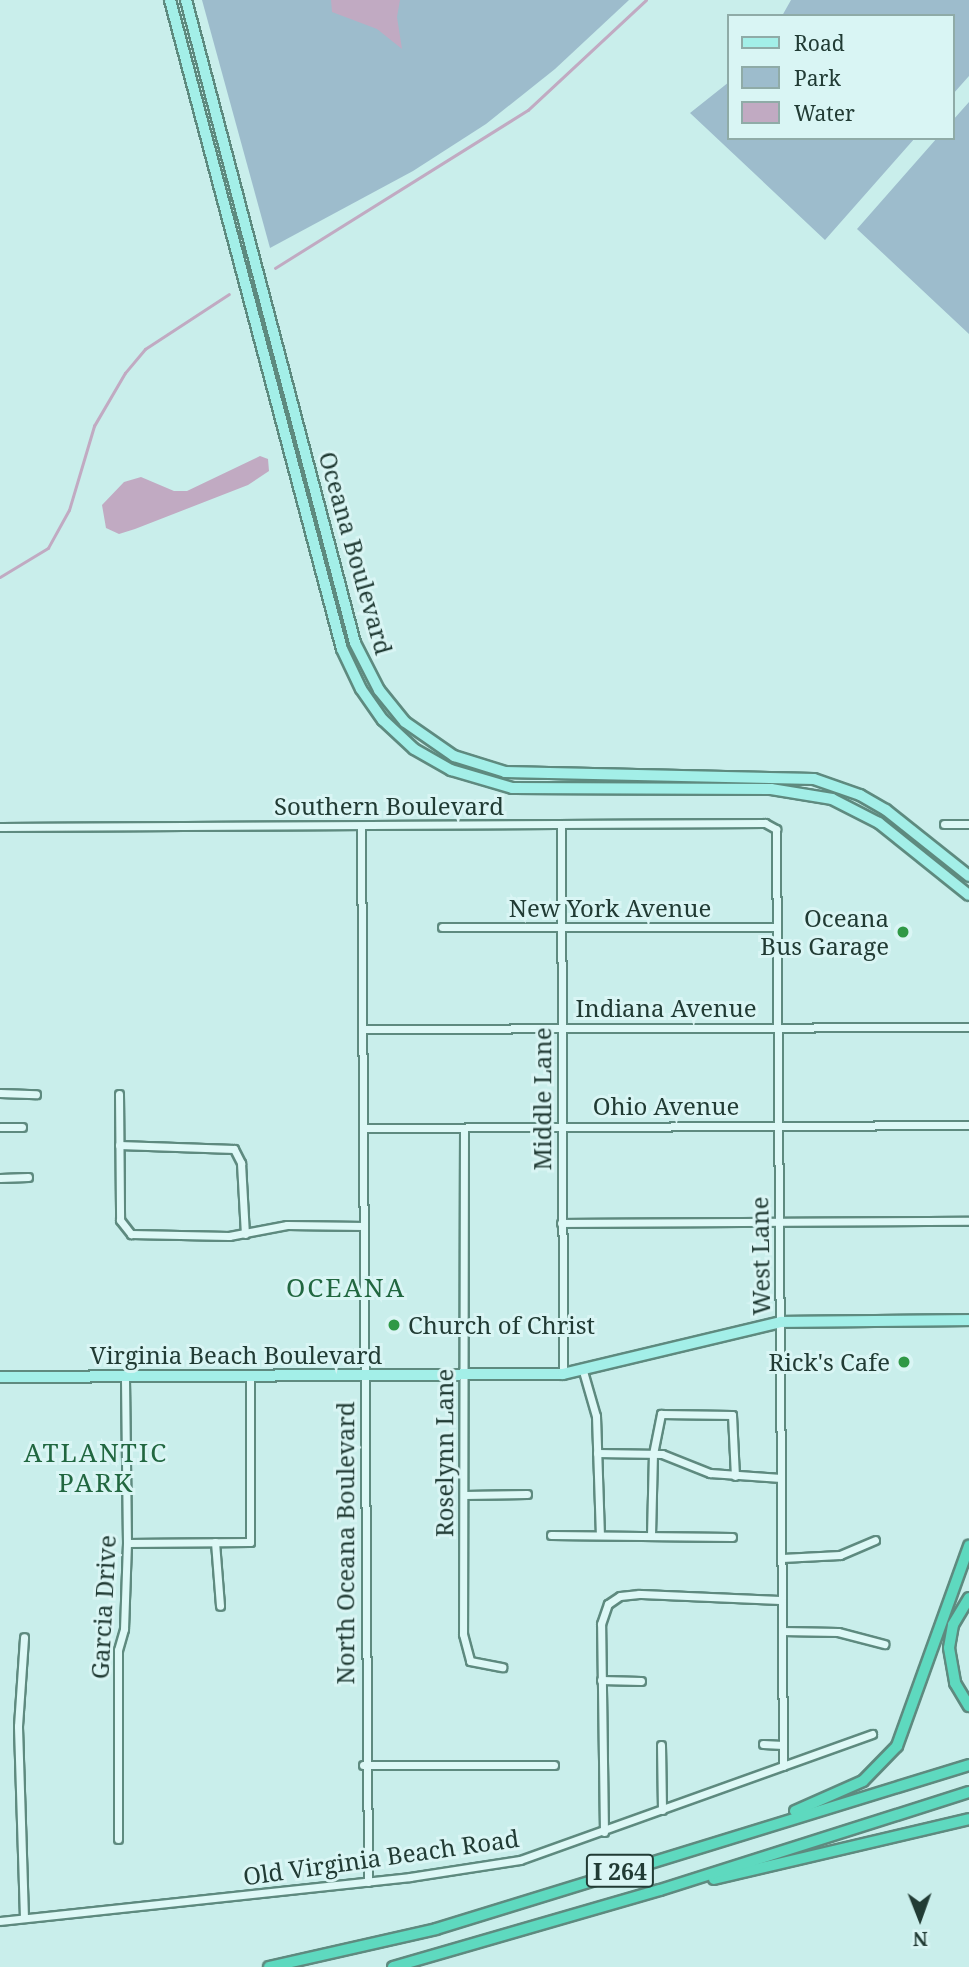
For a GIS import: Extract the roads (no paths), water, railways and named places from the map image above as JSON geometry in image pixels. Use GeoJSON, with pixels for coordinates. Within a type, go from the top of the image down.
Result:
{"type":"FeatureCollection","features":[{"type":"Feature","properties":{"kind":"highway"},"geometry":{"type":"LineString","coordinates":[[715,1842],[844,1792],[873,1773],[891,1755],[904,1732],[969,1546]]}},
{"type":"Feature","properties":{"kind":"highway"},"geometry":{"type":"LineString","coordinates":[[969,1598],[953,1625],[948,1648],[955,1683],[969,1706]]}},
{"type":"Feature","properties":{"kind":"highway","name":"I 264"},"geometry":{"type":"LineString","coordinates":[[269,1967],[436,1929],[969,1765]]}},
{"type":"Feature","properties":{"kind":"highway","name":"I 264"},"geometry":{"type":"LineString","coordinates":[[393,1967],[660,1890],[969,1792]]}},
{"type":"Feature","properties":{"kind":"highway"},"geometry":{"type":"LineString","coordinates":[[660,1890],[969,1819]]}},
{"type":"Feature","properties":{"kind":"main road","name":"Oceana Boulevard"},"geometry":{"type":"LineString","coordinates":[[170,0],[342,649],[355,679],[394,732],[451,770],[512,788],[771,789],[832,799],[879,823],[969,895]]}},
{"type":"Feature","properties":{"kind":"main road","name":"Oceana Boulevard"},"geometry":{"type":"LineString","coordinates":[[186,0],[355,643],[374,684],[405,722],[454,755],[505,772],[814,779],[860,795],[886,810],[969,876]]}},
{"type":"Feature","properties":{"kind":"main road"},"geometry":{"type":"LineString","coordinates":[[300,491],[315,488]]}},
{"type":"Feature","properties":{"kind":"main road"},"geometry":{"type":"LineString","coordinates":[[394,732],[405,722]]}},
{"type":"Feature","properties":{"kind":"main road","name":"Virginia Beach Boulevard"},"geometry":{"type":"LineString","coordinates":[[0,1377],[563,1374],[781,1322],[969,1320]]}},
{"type":"Feature","properties":{"kind":"street","name":"Southern Boulevard"},"geometry":{"type":"LineString","coordinates":[[0,827],[765,823],[776,829]]}},
{"type":"Feature","properties":{"kind":"street","name":"Middle Lane"},"geometry":{"type":"LineString","coordinates":[[561,824],[563,1374]]}},
{"type":"Feature","properties":{"kind":"street"},"geometry":{"type":"LineString","coordinates":[[944,824],[969,824]]}},
{"type":"Feature","properties":{"kind":"street","name":"North Oceana Boulevard"},"geometry":{"type":"LineString","coordinates":[[361,826],[365,1376],[363,1765],[368,1882]]}},
{"type":"Feature","properties":{"kind":"street","name":"West Lane"},"geometry":{"type":"LineString","coordinates":[[776,829],[783,1766]]}},
{"type":"Feature","properties":{"kind":"street","name":"New York Avenue"},"geometry":{"type":"LineString","coordinates":[[442,927],[777,927]]}},
{"type":"Feature","properties":{"kind":"street","name":"Indiana Avenue"},"geometry":{"type":"LineString","coordinates":[[363,1028],[969,1027]]}},
{"type":"Feature","properties":{"kind":"street"},"geometry":{"type":"LineString","coordinates":[[0,1093],[36,1094]]}},
{"type":"Feature","properties":{"kind":"street"},"geometry":{"type":"LineString","coordinates":[[119,1094],[122,1226],[137,1236],[245,1234],[287,1225],[364,1226]]}},
{"type":"Feature","properties":{"kind":"street","name":"Ohio Avenue"},"geometry":{"type":"LineString","coordinates":[[364,1128],[969,1125]]}},
{"type":"Feature","properties":{"kind":"street"},"geometry":{"type":"LineString","coordinates":[[0,1127],[22,1127]]}},
{"type":"Feature","properties":{"kind":"street","name":"Roselynn Lane"},"geometry":{"type":"LineString","coordinates":[[464,1128],[465,1652],[475,1663],[502,1667]]}},
{"type":"Feature","properties":{"kind":"street"},"geometry":{"type":"LineString","coordinates":[[119,1145],[234,1149],[241,1163],[245,1234]]}},
{"type":"Feature","properties":{"kind":"street"},"geometry":{"type":"LineString","coordinates":[[0,1178],[28,1177]]}},
{"type":"Feature","properties":{"kind":"street"},"geometry":{"type":"LineString","coordinates":[[561,1223],[969,1221]]}},
{"type":"Feature","properties":{"kind":"street"},"geometry":{"type":"LineString","coordinates":[[583,1371],[595,1403],[600,1534]]}},
{"type":"Feature","properties":{"kind":"street","name":"Garcia Drive"},"geometry":{"type":"LineString","coordinates":[[118,1839],[118,1650],[124,1629],[127,1543],[125,1377]]}},
{"type":"Feature","properties":{"kind":"street"},"geometry":{"type":"LineString","coordinates":[[127,1543],[250,1542],[250,1377]]}},
{"type":"Feature","properties":{"kind":"street"},"geometry":{"type":"LineString","coordinates":[[651,1535],[653,1454],[661,1414],[728,1413],[736,1423],[735,1476]]}},
{"type":"Feature","properties":{"kind":"street"},"geometry":{"type":"LineString","coordinates":[[597,1453],[673,1456],[710,1473],[781,1478]]}},
{"type":"Feature","properties":{"kind":"street"},"geometry":{"type":"LineString","coordinates":[[464,1495],[527,1494]]}},
{"type":"Feature","properties":{"kind":"street"},"geometry":{"type":"LineString","coordinates":[[551,1535],[733,1537]]}},
{"type":"Feature","properties":{"kind":"street"},"geometry":{"type":"LineString","coordinates":[[782,1558],[840,1555],[875,1540]]}},
{"type":"Feature","properties":{"kind":"street"},"geometry":{"type":"LineString","coordinates":[[215,1542],[220,1606]]}},
{"type":"Feature","properties":{"kind":"street"},"geometry":{"type":"LineString","coordinates":[[604,1832],[602,1615],[620,1596],[782,1600]]}},
{"type":"Feature","properties":{"kind":"street"},"geometry":{"type":"LineString","coordinates":[[782,1631],[838,1632],[884,1644]]}},
{"type":"Feature","properties":{"kind":"street"},"geometry":{"type":"LineString","coordinates":[[24,1637],[18,1726],[24,1918]]}},
{"type":"Feature","properties":{"kind":"street"},"geometry":{"type":"LineString","coordinates":[[601,1680],[641,1681]]}},
{"type":"Feature","properties":{"kind":"street","name":"Old Virginia Beach Road"},"geometry":{"type":"LineString","coordinates":[[0,1921],[368,1882],[520,1860],[872,1734]]}},
{"type":"Feature","properties":{"kind":"street"},"geometry":{"type":"LineString","coordinates":[[763,1744],[783,1745]]}},
{"type":"Feature","properties":{"kind":"street"},"geometry":{"type":"LineString","coordinates":[[661,1745],[663,1810]]}},
{"type":"Feature","properties":{"kind":"street"},"geometry":{"type":"LineString","coordinates":[[363,1765],[554,1765]]}},
{"type":"Feature","properties":{"kind":"water"},"geometry":{"type":"Polygon","coordinates":[[[331,0],[400,0],[397,17],[402,49],[377,29],[332,12],[331,0]]]}},
{"type":"Feature","properties":{"kind":"water"},"geometry":{"type":"Polygon","coordinates":[[[260,456],[268,459],[269,471],[248,485],[119,534],[106,528],[102,505],[124,482],[141,477],[174,491],[187,491],[260,456]]]}},
{"type":"Feature","properties":{"kind":"waterway"},"geometry":{"type":"LineString","coordinates":[[275,268],[528,110],[646,0]]}},
{"type":"Feature","properties":{"kind":"waterway"},"geometry":{"type":"LineString","coordinates":[[0,577],[48,548],[69,510],[94,426],[125,373],[145,349],[229,294]]}},
{"type":"Feature","properties":{"kind":"place","name":"Oceana Bus Garage"},"geometry":{"type":"Point","coordinates":[903,932]}},
{"type":"Feature","properties":{"kind":"place","name":"Church of Christ"},"geometry":{"type":"Point","coordinates":[394,1325]}},
{"type":"Feature","properties":{"kind":"place","name":"Rick's Cafe"},"geometry":{"type":"Point","coordinates":[904,1362]}},
{"type":"Feature","properties":{"kind":"district","name":"OCEANA"},"geometry":{"type":"Point","coordinates":[346,1288]}},
{"type":"Feature","properties":{"kind":"district","name":"ATLANTIC PARK"},"geometry":{"type":"Point","coordinates":[96,1468]}}]}
